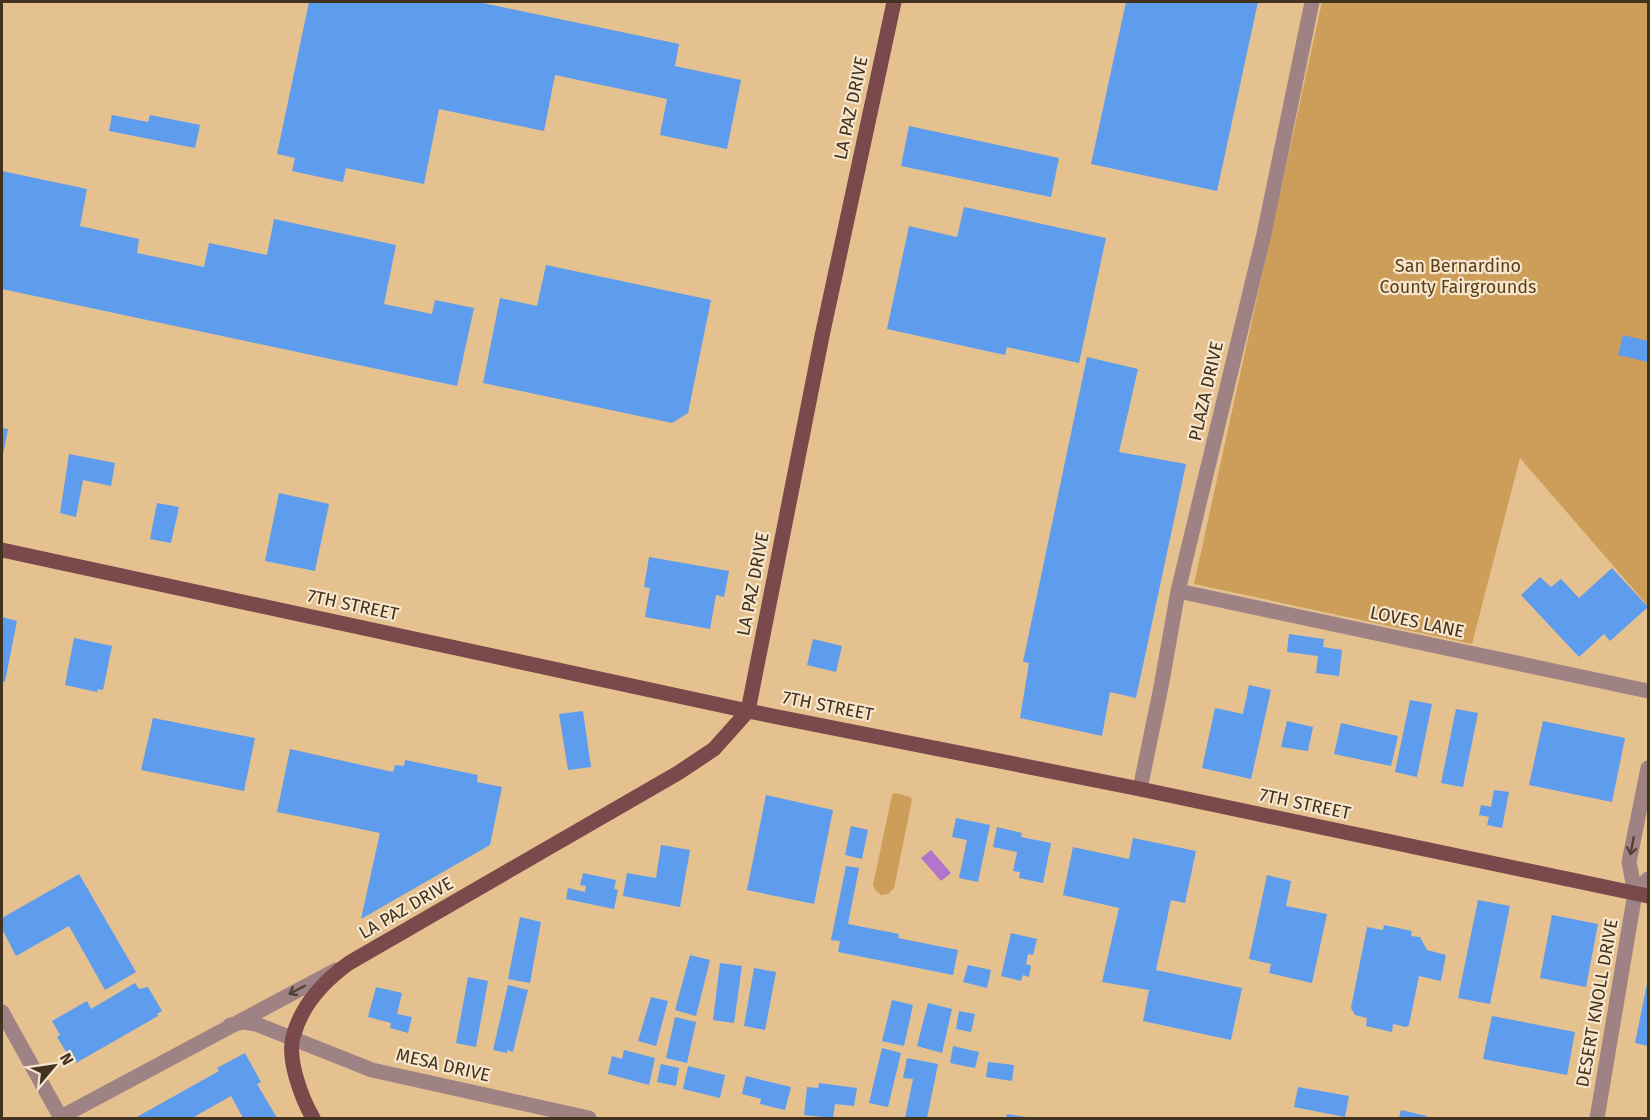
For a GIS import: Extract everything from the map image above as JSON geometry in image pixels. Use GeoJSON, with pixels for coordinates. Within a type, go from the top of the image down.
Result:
{"type":"FeatureCollection","features":[{"type":"Feature","properties":{"kind":"main road","name":"LA PAZ DRIVE"},"geometry":{"type":"LineString","coordinates":[[292,1039],[309,1002],[325,982],[349,963],[678,772],[714,749],[748,711],[822,336],[894,2]]}},
{"type":"Feature","properties":{"kind":"main road","name":"7TH STREET"},"geometry":{"type":"LineString","coordinates":[[2,550],[748,711],[1140,789],[1642,895]]}},
{"type":"Feature","properties":{"kind":"main road"},"geometry":{"type":"LineString","coordinates":[[292,1039],[299,1088],[313,1119]]}},
{"type":"Feature","properties":{"kind":"street","name":"PLAZA DRIVE"},"geometry":{"type":"LineString","coordinates":[[1140,789],[1178,591],[1264,234],[1312,2]]}},
{"type":"Feature","properties":{"kind":"street","name":"LOVES LANE"},"geometry":{"type":"LineString","coordinates":[[1178,591],[1648,691]]}},
{"type":"Feature","properties":{"kind":"street","name":"DESERT KNOLL DRIVE"},"geometry":{"type":"LineString","coordinates":[[1597,1119],[1642,895],[1629,862],[1648,768]]}},
{"type":"Feature","properties":{"kind":"street"},"geometry":{"type":"LineString","coordinates":[[1642,895],[1648,879]]}},
{"type":"Feature","properties":{"kind":"street","name":"LA PAZ DRIVE"},"geometry":{"type":"LineString","coordinates":[[60,1118],[349,963]]}},
{"type":"Feature","properties":{"kind":"street"},"geometry":{"type":"LineString","coordinates":[[2,1012],[60,1118]]}},
{"type":"Feature","properties":{"kind":"street","name":"LA PAZ DRIVE"},"geometry":{"type":"LineString","coordinates":[[230,1025],[245,1022],[256,1024],[292,1039]]}},
{"type":"Feature","properties":{"kind":"street","name":"MESA DRIVE"},"geometry":{"type":"LineString","coordinates":[[292,1039],[372,1070],[587,1118]]}},
{"type":"Feature","properties":{"kind":"green space","name":"San Bernardino County Fairgrounds"},"geometry":{"type":"Polygon","coordinates":[[[1322,2],[1648,2],[1648,606],[1520,458],[1472,644],[1194,584],[1322,2]]]}},
{"type":"Feature","properties":{"kind":"green space"},"geometry":{"type":"Polygon","coordinates":[[[895,793],[911,797],[912,800],[894,888],[888,894],[881,895],[873,885],[892,795],[895,793]]]}},
{"type":"Feature","properties":{"kind":"shaded area"},"geometry":{"type":"Polygon","coordinates":[[[931,850],[951,873],[941,881],[921,858],[931,850]]]}},
{"type":"Feature","properties":{"kind":"building"},"geometry":{"type":"Polygon","coordinates":[[[309,2],[478,2],[679,44],[675,66],[741,80],[727,149],[660,135],[667,99],[555,75],[544,131],[439,109],[424,184],[346,168],[343,182],[292,171],[295,158],[277,154],[309,2]]]}},
{"type":"Feature","properties":{"kind":"building"},"geometry":{"type":"Polygon","coordinates":[[[1126,2],[1258,2],[1217,191],[1091,164],[1126,2]]]}},
{"type":"Feature","properties":{"kind":"building"},"geometry":{"type":"Polygon","coordinates":[[[112,115],[148,122],[150,115],[200,125],[195,148],[109,131],[112,115]]]}},
{"type":"Feature","properties":{"kind":"building"},"geometry":{"type":"Polygon","coordinates":[[[909,126],[1059,158],[1051,197],[901,166],[909,126]]]}},
{"type":"Feature","properties":{"kind":"building"},"geometry":{"type":"Polygon","coordinates":[[[2,171],[87,189],[80,226],[139,239],[137,253],[204,267],[209,243],[267,255],[274,219],[396,245],[384,304],[432,314],[435,300],[474,308],[457,386],[2,289],[2,171]]]}},
{"type":"Feature","properties":{"kind":"building"},"geometry":{"type":"Polygon","coordinates":[[[964,207],[1106,238],[1079,363],[1007,347],[1005,355],[887,329],[909,226],[957,237],[964,207]]]}},
{"type":"Feature","properties":{"kind":"building"},"geometry":{"type":"Polygon","coordinates":[[[546,265],[711,300],[688,413],[672,423],[483,383],[500,298],[537,306],[546,265]]]}},
{"type":"Feature","properties":{"kind":"building"},"geometry":{"type":"Polygon","coordinates":[[[1623,335],[1648,341],[1648,362],[1618,355],[1623,335]]]}},
{"type":"Feature","properties":{"kind":"building"},"geometry":{"type":"Polygon","coordinates":[[[1087,357],[1138,369],[1119,452],[1186,464],[1136,698],[1110,692],[1102,736],[1020,718],[1029,663],[1023,662],[1087,357]]]}},
{"type":"Feature","properties":{"kind":"building"},"geometry":{"type":"Polygon","coordinates":[[[2,428],[8,429],[3,455],[2,455],[2,428]]]}},
{"type":"Feature","properties":{"kind":"building"},"geometry":{"type":"Polygon","coordinates":[[[69,454],[115,463],[111,486],[83,480],[76,517],[60,513],[69,454]]]}},
{"type":"Feature","properties":{"kind":"building"},"geometry":{"type":"Polygon","coordinates":[[[279,493],[329,504],[315,571],[265,561],[279,493]]]}},
{"type":"Feature","properties":{"kind":"building"},"geometry":{"type":"Polygon","coordinates":[[[157,503],[179,507],[171,543],[150,539],[157,503]]]}},
{"type":"Feature","properties":{"kind":"building"},"geometry":{"type":"Polygon","coordinates":[[[649,557],[729,571],[724,597],[716,595],[710,629],[645,617],[650,588],[644,587],[649,557]]]}},
{"type":"Feature","properties":{"kind":"building"},"geometry":{"type":"Polygon","coordinates":[[[1612,568],[1648,607],[1610,641],[1604,634],[1579,657],[1521,595],[1540,577],[1551,587],[1561,579],[1579,598],[1612,568]]]}},
{"type":"Feature","properties":{"kind":"building"},"geometry":{"type":"Polygon","coordinates":[[[2,617],[17,621],[5,682],[2,681],[2,617]]]}},
{"type":"Feature","properties":{"kind":"building"},"geometry":{"type":"Polygon","coordinates":[[[1289,634],[1324,639],[1323,647],[1342,650],[1339,676],[1316,673],[1318,656],[1287,652],[1289,634]]]}},
{"type":"Feature","properties":{"kind":"building"},"geometry":{"type":"Polygon","coordinates":[[[74,638],[112,646],[103,690],[98,689],[97,692],[65,685],[74,638]]]}},
{"type":"Feature","properties":{"kind":"building"},"geometry":{"type":"Polygon","coordinates":[[[813,639],[842,646],[836,672],[807,665],[813,639]]]}},
{"type":"Feature","properties":{"kind":"building"},"geometry":{"type":"Polygon","coordinates":[[[1249,685],[1271,690],[1251,779],[1202,768],[1215,708],[1243,714],[1249,685]]]}},
{"type":"Feature","properties":{"kind":"building"},"geometry":{"type":"Polygon","coordinates":[[[1410,700],[1432,704],[1417,777],[1395,772],[1410,700]]]}},
{"type":"Feature","properties":{"kind":"building"},"geometry":{"type":"Polygon","coordinates":[[[1456,709],[1478,713],[1463,787],[1441,783],[1456,709]]]}},
{"type":"Feature","properties":{"kind":"building"},"geometry":{"type":"Polygon","coordinates":[[[583,711],[591,767],[568,770],[559,714],[583,711]]]}},
{"type":"Feature","properties":{"kind":"building"},"geometry":{"type":"Polygon","coordinates":[[[153,718],[255,738],[244,791],[141,770],[153,718]]]}},
{"type":"Feature","properties":{"kind":"building"},"geometry":{"type":"Polygon","coordinates":[[[1287,721],[1313,727],[1308,751],[1281,747],[1287,721]]]}},
{"type":"Feature","properties":{"kind":"building"},"geometry":{"type":"Polygon","coordinates":[[[1543,721],[1625,738],[1612,802],[1529,785],[1543,721]]]}},
{"type":"Feature","properties":{"kind":"building"},"geometry":{"type":"Polygon","coordinates":[[[1341,723],[1398,736],[1391,766],[1334,754],[1341,723]]]}},
{"type":"Feature","properties":{"kind":"building"},"geometry":{"type":"Polygon","coordinates":[[[290,749],[393,772],[395,765],[404,766],[405,760],[478,775],[477,782],[502,787],[490,845],[361,919],[380,833],[277,812],[290,749]]]}},
{"type":"Feature","properties":{"kind":"building"},"geometry":{"type":"Polygon","coordinates":[[[1494,790],[1509,792],[1502,828],[1487,825],[1489,817],[1479,815],[1481,805],[1491,807],[1494,790]]]}},
{"type":"Feature","properties":{"kind":"building"},"geometry":{"type":"Polygon","coordinates":[[[766,795],[833,810],[814,904],[747,890],[766,795]]]}},
{"type":"Feature","properties":{"kind":"building"},"geometry":{"type":"Polygon","coordinates":[[[956,818],[990,825],[978,882],[959,878],[967,840],[952,837],[956,818]]]}},
{"type":"Feature","properties":{"kind":"building"},"geometry":{"type":"Polygon","coordinates":[[[851,826],[868,830],[862,859],[845,855],[851,826]]]}},
{"type":"Feature","properties":{"kind":"building"},"geometry":{"type":"Polygon","coordinates":[[[997,827],[1022,833],[1021,837],[1051,843],[1043,883],[1019,878],[1020,872],[1013,871],[1017,852],[993,847],[997,827]]]}},
{"type":"Feature","properties":{"kind":"building"},"geometry":{"type":"Polygon","coordinates":[[[1133,838],[1196,851],[1185,903],[1171,900],[1156,970],[1242,988],[1231,1040],[1143,1021],[1149,990],[1102,982],[1119,908],[1063,895],[1073,847],[1129,859],[1133,838]]]}},
{"type":"Feature","properties":{"kind":"building"},"geometry":{"type":"Polygon","coordinates":[[[661,845],[690,850],[680,907],[623,896],[627,873],[656,878],[661,845]]]}},
{"type":"Feature","properties":{"kind":"building"},"geometry":{"type":"Polygon","coordinates":[[[846,866],[859,868],[848,924],[899,934],[898,938],[958,950],[953,975],[838,952],[840,941],[831,940],[846,866]]]}},
{"type":"Feature","properties":{"kind":"building"},"geometry":{"type":"Polygon","coordinates":[[[583,873],[616,880],[614,889],[618,890],[614,909],[566,899],[568,888],[585,892],[586,886],[580,885],[583,873]]]}},
{"type":"Feature","properties":{"kind":"building"},"geometry":{"type":"Polygon","coordinates":[[[79,874],[136,972],[105,990],[69,926],[16,956],[2,929],[2,918],[79,874]]]}},
{"type":"Feature","properties":{"kind":"building"},"geometry":{"type":"Polygon","coordinates":[[[1267,875],[1291,881],[1286,906],[1327,914],[1312,983],[1269,973],[1271,964],[1249,959],[1267,875]]]}},
{"type":"Feature","properties":{"kind":"building"},"geometry":{"type":"Polygon","coordinates":[[[1478,900],[1510,906],[1490,1004],[1458,998],[1478,900]]]}},
{"type":"Feature","properties":{"kind":"building"},"geometry":{"type":"Polygon","coordinates":[[[1552,915],[1598,924],[1586,987],[1540,978],[1552,915]]]}},
{"type":"Feature","properties":{"kind":"building"},"geometry":{"type":"Polygon","coordinates":[[[520,917],[541,922],[530,983],[508,979],[520,917]]]}},
{"type":"Feature","properties":{"kind":"building"},"geometry":{"type":"Polygon","coordinates":[[[1384,925],[1412,931],[1411,936],[1420,937],[1427,950],[1446,955],[1441,981],[1419,976],[1409,1025],[1406,1027],[1393,1024],[1392,1032],[1366,1026],[1367,1018],[1355,1015],[1351,1008],[1367,927],[1383,930],[1384,925]]]}},
{"type":"Feature","properties":{"kind":"building"},"geometry":{"type":"Polygon","coordinates":[[[1011,933],[1037,939],[1033,955],[1028,954],[1026,964],[1031,966],[1029,977],[1023,975],[1021,981],[1001,976],[1011,933]]]}},
{"type":"Feature","properties":{"kind":"building"},"geometry":{"type":"Polygon","coordinates":[[[690,955],[710,960],[696,1016],[675,1010],[690,955]]]}},
{"type":"Feature","properties":{"kind":"building"},"geometry":{"type":"Polygon","coordinates":[[[720,963],[742,966],[734,1023],[713,1020],[720,963]]]}},
{"type":"Feature","properties":{"kind":"building"},"geometry":{"type":"Polygon","coordinates":[[[968,965],[991,970],[987,988],[963,982],[968,965]]]}},
{"type":"Feature","properties":{"kind":"building"},"geometry":{"type":"Polygon","coordinates":[[[754,968],[776,972],[765,1030],[744,1026],[754,968]]]}},
{"type":"Feature","properties":{"kind":"building"},"geometry":{"type":"Polygon","coordinates":[[[468,977],[488,981],[476,1047],[456,1043],[468,977]]]}},
{"type":"Feature","properties":{"kind":"building"},"geometry":{"type":"Polygon","coordinates":[[[135,983],[139,989],[148,987],[162,1011],[157,1014],[158,1016],[76,1063],[71,1053],[68,1055],[57,1037],[60,1035],[52,1021],[87,1001],[91,1009],[135,983]]]}},
{"type":"Feature","properties":{"kind":"building"},"geometry":{"type":"Polygon","coordinates":[[[1648,984],[1648,1046],[1635,1043],[1648,984]]]}},
{"type":"Feature","properties":{"kind":"building"},"geometry":{"type":"Polygon","coordinates":[[[508,985],[528,990],[513,1052],[507,1050],[507,1053],[493,1050],[508,985]]]}},
{"type":"Feature","properties":{"kind":"building"},"geometry":{"type":"Polygon","coordinates":[[[376,987],[402,993],[397,1014],[412,1017],[408,1033],[390,1028],[391,1023],[368,1017],[376,987]]]}},
{"type":"Feature","properties":{"kind":"building"},"geometry":{"type":"Polygon","coordinates":[[[651,997],[668,1001],[656,1046],[638,1041],[651,997]]]}},
{"type":"Feature","properties":{"kind":"building"},"geometry":{"type":"Polygon","coordinates":[[[892,1000],[913,1005],[904,1046],[882,1041],[892,1000]]]}},
{"type":"Feature","properties":{"kind":"building"},"geometry":{"type":"Polygon","coordinates":[[[928,1003],[952,1009],[942,1053],[917,1046],[928,1003]]]}},
{"type":"Feature","properties":{"kind":"building"},"geometry":{"type":"Polygon","coordinates":[[[959,1011],[975,1014],[971,1032],[956,1029],[959,1011]]]}},
{"type":"Feature","properties":{"kind":"building"},"geometry":{"type":"Polygon","coordinates":[[[1492,1016],[1575,1032],[1567,1075],[1483,1059],[1492,1016]]]}},
{"type":"Feature","properties":{"kind":"building"},"geometry":{"type":"Polygon","coordinates":[[[675,1017],[696,1022],[687,1063],[666,1058],[675,1017]]]}},
{"type":"Feature","properties":{"kind":"building"},"geometry":{"type":"Polygon","coordinates":[[[953,1046],[979,1052],[975,1068],[950,1063],[953,1046]]]}},
{"type":"Feature","properties":{"kind":"building"},"geometry":{"type":"Polygon","coordinates":[[[882,1048],[901,1053],[888,1107],[869,1103],[882,1048]]]}},
{"type":"Feature","properties":{"kind":"building"},"geometry":{"type":"Polygon","coordinates":[[[624,1050],[655,1058],[649,1085],[608,1074],[612,1056],[622,1059],[624,1050]]]}},
{"type":"Feature","properties":{"kind":"building"},"geometry":{"type":"Polygon","coordinates":[[[245,1053],[261,1082],[257,1084],[277,1118],[243,1118],[231,1096],[192,1118],[135,1118],[219,1071],[217,1068],[245,1053]]]}},
{"type":"Feature","properties":{"kind":"building"},"geometry":{"type":"Polygon","coordinates":[[[907,1058],[938,1064],[927,1118],[905,1118],[913,1079],[903,1078],[907,1058]]]}},
{"type":"Feature","properties":{"kind":"building"},"geometry":{"type":"Polygon","coordinates":[[[988,1062],[1014,1065],[1012,1081],[986,1077],[988,1062]]]}},
{"type":"Feature","properties":{"kind":"building"},"geometry":{"type":"Polygon","coordinates":[[[661,1064],[679,1068],[676,1086],[657,1082],[661,1064]]]}},
{"type":"Feature","properties":{"kind":"building"},"geometry":{"type":"Polygon","coordinates":[[[688,1066],[725,1075],[720,1098],[683,1089],[688,1066]]]}},
{"type":"Feature","properties":{"kind":"building"},"geometry":{"type":"Polygon","coordinates":[[[746,1076],[791,1087],[785,1110],[760,1104],[761,1099],[742,1094],[746,1076]]]}},
{"type":"Feature","properties":{"kind":"building"},"geometry":{"type":"Polygon","coordinates":[[[819,1083],[857,1088],[854,1106],[835,1104],[833,1118],[804,1115],[807,1087],[818,1088],[819,1083]]]}},
{"type":"Feature","properties":{"kind":"building"},"geometry":{"type":"Polygon","coordinates":[[[1298,1087],[1349,1096],[1345,1117],[1294,1107],[1298,1087]]]}},
{"type":"Feature","properties":{"kind":"building"},"geometry":{"type":"Polygon","coordinates":[[[1401,1110],[1427,1116],[1427,1118],[1399,1118],[1401,1110]]]}},
{"type":"Feature","properties":{"kind":"building"},"geometry":{"type":"Polygon","coordinates":[[[1007,1114],[1026,1117],[1026,1118],[1006,1118],[1007,1114]]]}}]}
